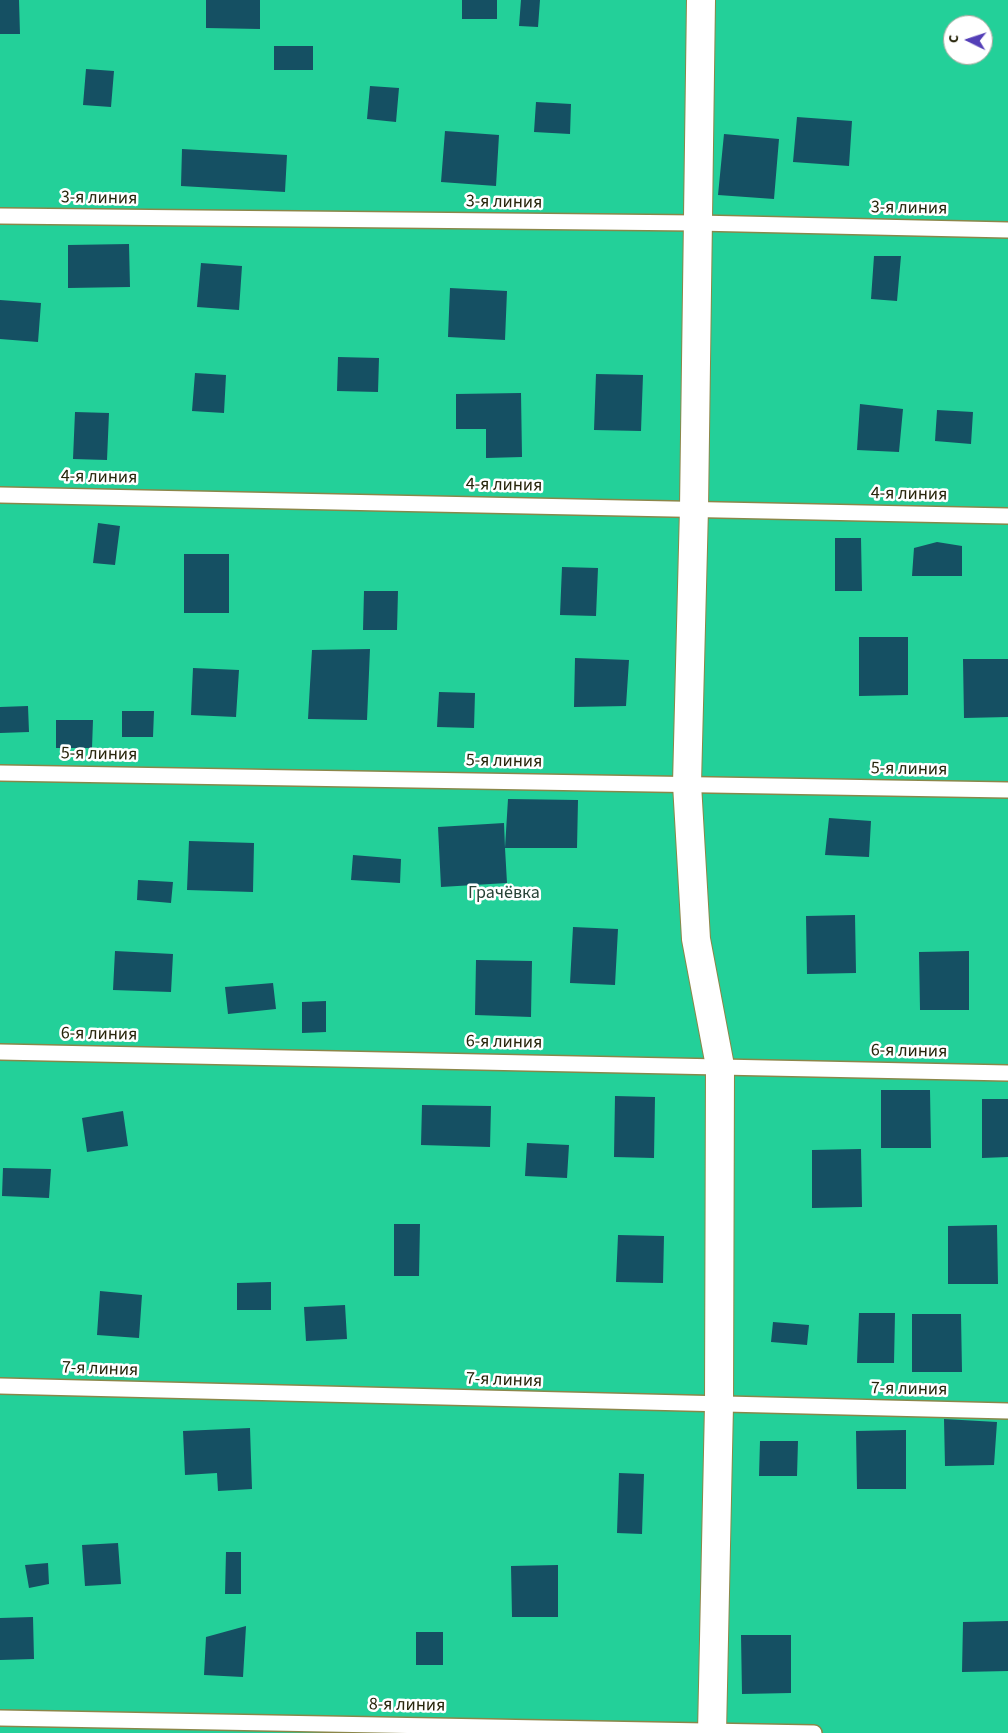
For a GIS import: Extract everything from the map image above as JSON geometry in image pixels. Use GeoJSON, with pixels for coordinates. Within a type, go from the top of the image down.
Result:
{"type":"FeatureCollection","features":[{"type":"Feature","properties":{"kind":"street"},"geometry":{"type":"LineString","coordinates":[[701,0],[696,224],[694,508],[687,784],[696,939],[720,1066],[720,1405],[712,1732]]}},
{"type":"Feature","properties":{"kind":"lane","name":"3-я линия"},"geometry":{"type":"LineString","coordinates":[[0,216],[696,224],[1008,230]]}},
{"type":"Feature","properties":{"kind":"lane","name":"4-я линия"},"geometry":{"type":"LineString","coordinates":[[0,495],[1008,516]]}},
{"type":"Feature","properties":{"kind":"lane","name":"5-я линия"},"geometry":{"type":"LineString","coordinates":[[0,772],[1008,790]]}},
{"type":"Feature","properties":{"kind":"lane","name":"6-я линия"},"geometry":{"type":"LineString","coordinates":[[0,1052],[1008,1073]]}},
{"type":"Feature","properties":{"kind":"lane","name":"7-я линия"},"geometry":{"type":"LineString","coordinates":[[0,1386],[1008,1411]]}},
{"type":"Feature","properties":{"kind":"lane","name":"8-я линия"},"geometry":{"type":"LineString","coordinates":[[0,1718],[814,1733]]}},
{"type":"Feature","properties":{"kind":"green space","name":"Грачёвка"},"geometry":{"type":"Polygon","coordinates":[[[0,0],[1008,0],[1008,1733],[0,1733],[0,0]]]}},
{"type":"Feature","properties":{"kind":"building"},"geometry":{"type":"Polygon","coordinates":[[[0,0],[19,0],[20,34],[0,34],[0,0]]]}},
{"type":"Feature","properties":{"kind":"building"},"geometry":{"type":"Polygon","coordinates":[[[206,0],[260,0],[260,29],[206,28],[206,0]]]}},
{"type":"Feature","properties":{"kind":"building"},"geometry":{"type":"Polygon","coordinates":[[[462,0],[497,0],[497,19],[462,19],[462,0]]]}},
{"type":"Feature","properties":{"kind":"building"},"geometry":{"type":"Polygon","coordinates":[[[521,0],[540,0],[538,27],[519,26],[521,0]]]}},
{"type":"Feature","properties":{"kind":"building"},"geometry":{"type":"Polygon","coordinates":[[[274,46],[313,46],[313,70],[274,70],[274,46]]]}},
{"type":"Feature","properties":{"kind":"building"},"geometry":{"type":"Polygon","coordinates":[[[86,69],[114,71],[111,107],[83,105],[86,69]]]}},
{"type":"Feature","properties":{"kind":"building"},"geometry":{"type":"Polygon","coordinates":[[[370,86],[399,88],[396,122],[367,119],[370,86]]]}},
{"type":"Feature","properties":{"kind":"building"},"geometry":{"type":"Polygon","coordinates":[[[536,102],[571,104],[570,134],[534,132],[536,102]]]}},
{"type":"Feature","properties":{"kind":"building"},"geometry":{"type":"Polygon","coordinates":[[[797,117],[852,121],[849,166],[793,162],[797,117]]]}},
{"type":"Feature","properties":{"kind":"building"},"geometry":{"type":"Polygon","coordinates":[[[445,131],[499,135],[496,186],[441,182],[445,131]]]}},
{"type":"Feature","properties":{"kind":"building"},"geometry":{"type":"Polygon","coordinates":[[[724,134],[779,139],[774,199],[718,195],[724,134]]]}},
{"type":"Feature","properties":{"kind":"building"},"geometry":{"type":"Polygon","coordinates":[[[182,149],[287,155],[285,192],[181,186],[182,149]]]}},
{"type":"Feature","properties":{"kind":"building"},"geometry":{"type":"Polygon","coordinates":[[[129,244],[130,287],[68,288],[68,245],[129,244]]]}},
{"type":"Feature","properties":{"kind":"building"},"geometry":{"type":"Polygon","coordinates":[[[874,256],[901,256],[897,301],[871,299],[874,256]]]}},
{"type":"Feature","properties":{"kind":"building"},"geometry":{"type":"Polygon","coordinates":[[[201,263],[242,266],[239,310],[197,307],[201,263]]]}},
{"type":"Feature","properties":{"kind":"building"},"geometry":{"type":"Polygon","coordinates":[[[450,288],[507,291],[505,340],[448,337],[450,288]]]}},
{"type":"Feature","properties":{"kind":"building"},"geometry":{"type":"Polygon","coordinates":[[[0,300],[41,303],[38,342],[0,339],[0,300]]]}},
{"type":"Feature","properties":{"kind":"building"},"geometry":{"type":"Polygon","coordinates":[[[338,357],[379,358],[378,392],[337,391],[338,357]]]}},
{"type":"Feature","properties":{"kind":"building"},"geometry":{"type":"Polygon","coordinates":[[[195,373],[226,375],[224,413],[192,411],[195,373]]]}},
{"type":"Feature","properties":{"kind":"building"},"geometry":{"type":"Polygon","coordinates":[[[596,374],[643,375],[641,431],[594,430],[596,374]]]}},
{"type":"Feature","properties":{"kind":"building"},"geometry":{"type":"Polygon","coordinates":[[[521,393],[522,457],[486,458],[486,429],[456,429],[456,394],[521,393]]]}},
{"type":"Feature","properties":{"kind":"building"},"geometry":{"type":"Polygon","coordinates":[[[860,404],[903,409],[899,452],[857,450],[860,404]]]}},
{"type":"Feature","properties":{"kind":"building"},"geometry":{"type":"Polygon","coordinates":[[[937,410],[973,412],[971,444],[935,441],[937,410]]]}},
{"type":"Feature","properties":{"kind":"building"},"geometry":{"type":"Polygon","coordinates":[[[75,412],[109,413],[107,460],[73,459],[75,412]]]}},
{"type":"Feature","properties":{"kind":"building"},"geometry":{"type":"Polygon","coordinates":[[[98,523],[120,526],[115,565],[93,563],[98,523]]]}},
{"type":"Feature","properties":{"kind":"building"},"geometry":{"type":"Polygon","coordinates":[[[835,538],[861,538],[862,591],[835,591],[835,538]]]}},
{"type":"Feature","properties":{"kind":"building"},"geometry":{"type":"Polygon","coordinates":[[[937,542],[962,546],[962,576],[912,576],[914,548],[937,542]]]}},
{"type":"Feature","properties":{"kind":"building"},"geometry":{"type":"Polygon","coordinates":[[[184,554],[229,554],[229,613],[184,613],[184,554]]]}},
{"type":"Feature","properties":{"kind":"building"},"geometry":{"type":"Polygon","coordinates":[[[562,567],[598,568],[596,616],[560,615],[562,567]]]}},
{"type":"Feature","properties":{"kind":"building"},"geometry":{"type":"Polygon","coordinates":[[[364,591],[398,591],[397,630],[363,630],[364,591]]]}},
{"type":"Feature","properties":{"kind":"building"},"geometry":{"type":"Polygon","coordinates":[[[859,637],[908,637],[908,695],[859,696],[859,637]]]}},
{"type":"Feature","properties":{"kind":"building"},"geometry":{"type":"Polygon","coordinates":[[[370,649],[367,720],[308,719],[312,650],[370,649]]]}},
{"type":"Feature","properties":{"kind":"building"},"geometry":{"type":"Polygon","coordinates":[[[575,658],[629,660],[626,706],[574,707],[575,658]]]}},
{"type":"Feature","properties":{"kind":"building"},"geometry":{"type":"Polygon","coordinates":[[[963,659],[1008,659],[1008,717],[964,718],[963,659]]]}},
{"type":"Feature","properties":{"kind":"building"},"geometry":{"type":"Polygon","coordinates":[[[193,668],[239,670],[236,717],[191,715],[193,668]]]}},
{"type":"Feature","properties":{"kind":"building"},"geometry":{"type":"Polygon","coordinates":[[[439,692],[475,693],[474,728],[437,727],[439,692]]]}},
{"type":"Feature","properties":{"kind":"building"},"geometry":{"type":"Polygon","coordinates":[[[28,706],[29,732],[0,733],[0,707],[28,706]]]}},
{"type":"Feature","properties":{"kind":"building"},"geometry":{"type":"Polygon","coordinates":[[[122,711],[154,711],[153,737],[122,737],[122,711]]]}},
{"type":"Feature","properties":{"kind":"building"},"geometry":{"type":"Polygon","coordinates":[[[56,720],[93,720],[92,748],[56,748],[56,720]]]}},
{"type":"Feature","properties":{"kind":"building"},"geometry":{"type":"Polygon","coordinates":[[[508,799],[578,800],[577,848],[505,848],[508,799]]]}},
{"type":"Feature","properties":{"kind":"building"},"geometry":{"type":"Polygon","coordinates":[[[829,818],[871,821],[869,857],[825,855],[829,818]]]}},
{"type":"Feature","properties":{"kind":"building"},"geometry":{"type":"Polygon","coordinates":[[[504,823],[507,883],[441,887],[438,827],[504,823]]]}},
{"type":"Feature","properties":{"kind":"building"},"geometry":{"type":"Polygon","coordinates":[[[189,841],[254,843],[253,892],[187,890],[189,841]]]}},
{"type":"Feature","properties":{"kind":"building"},"geometry":{"type":"Polygon","coordinates":[[[353,855],[401,859],[400,883],[351,880],[353,855]]]}},
{"type":"Feature","properties":{"kind":"building"},"geometry":{"type":"Polygon","coordinates":[[[138,880],[173,882],[171,903],[137,900],[138,880]]]}},
{"type":"Feature","properties":{"kind":"building"},"geometry":{"type":"Polygon","coordinates":[[[855,915],[856,973],[807,974],[806,916],[855,915]]]}},
{"type":"Feature","properties":{"kind":"building"},"geometry":{"type":"Polygon","coordinates":[[[573,927],[618,929],[615,985],[570,983],[573,927]]]}},
{"type":"Feature","properties":{"kind":"building"},"geometry":{"type":"Polygon","coordinates":[[[115,951],[173,954],[171,992],[113,990],[115,951]]]}},
{"type":"Feature","properties":{"kind":"building"},"geometry":{"type":"Polygon","coordinates":[[[969,951],[969,1010],[920,1010],[919,952],[969,951]]]}},
{"type":"Feature","properties":{"kind":"building"},"geometry":{"type":"Polygon","coordinates":[[[476,960],[532,961],[531,1017],[475,1015],[476,960]]]}},
{"type":"Feature","properties":{"kind":"building"},"geometry":{"type":"Polygon","coordinates":[[[273,983],[276,1009],[228,1014],[225,987],[273,983]]]}},
{"type":"Feature","properties":{"kind":"building"},"geometry":{"type":"Polygon","coordinates":[[[326,1001],[326,1032],[302,1033],[302,1002],[326,1001]]]}},
{"type":"Feature","properties":{"kind":"building"},"geometry":{"type":"Polygon","coordinates":[[[881,1090],[930,1090],[931,1148],[881,1148],[881,1090]]]}},
{"type":"Feature","properties":{"kind":"building"},"geometry":{"type":"Polygon","coordinates":[[[615,1096],[655,1097],[654,1158],[614,1157],[615,1096]]]}},
{"type":"Feature","properties":{"kind":"building"},"geometry":{"type":"Polygon","coordinates":[[[982,1099],[1008,1099],[1008,1157],[982,1158],[982,1099]]]}},
{"type":"Feature","properties":{"kind":"building"},"geometry":{"type":"Polygon","coordinates":[[[422,1105],[491,1106],[490,1147],[421,1145],[422,1105]]]}},
{"type":"Feature","properties":{"kind":"building"},"geometry":{"type":"Polygon","coordinates":[[[123,1111],[128,1146],[87,1152],[82,1118],[123,1111]]]}},
{"type":"Feature","properties":{"kind":"building"},"geometry":{"type":"Polygon","coordinates":[[[527,1143],[569,1145],[567,1178],[525,1176],[527,1143]]]}},
{"type":"Feature","properties":{"kind":"building"},"geometry":{"type":"Polygon","coordinates":[[[861,1149],[862,1207],[812,1208],[812,1150],[861,1149]]]}},
{"type":"Feature","properties":{"kind":"building"},"geometry":{"type":"Polygon","coordinates":[[[3,1168],[51,1169],[49,1198],[2,1196],[3,1168]]]}},
{"type":"Feature","properties":{"kind":"building"},"geometry":{"type":"Polygon","coordinates":[[[394,1224],[420,1224],[419,1276],[394,1276],[394,1224]]]}},
{"type":"Feature","properties":{"kind":"building"},"geometry":{"type":"Polygon","coordinates":[[[997,1225],[998,1284],[948,1284],[948,1226],[997,1225]]]}},
{"type":"Feature","properties":{"kind":"building"},"geometry":{"type":"Polygon","coordinates":[[[618,1235],[664,1236],[663,1283],[616,1282],[618,1235]]]}},
{"type":"Feature","properties":{"kind":"building"},"geometry":{"type":"Polygon","coordinates":[[[271,1282],[271,1310],[237,1310],[237,1283],[271,1282]]]}},
{"type":"Feature","properties":{"kind":"building"},"geometry":{"type":"Polygon","coordinates":[[[100,1291],[142,1295],[139,1338],[97,1335],[100,1291]]]}},
{"type":"Feature","properties":{"kind":"building"},"geometry":{"type":"Polygon","coordinates":[[[345,1305],[347,1339],[306,1341],[304,1307],[345,1305]]]}},
{"type":"Feature","properties":{"kind":"building"},"geometry":{"type":"Polygon","coordinates":[[[859,1313],[895,1313],[894,1363],[857,1363],[859,1313]]]}},
{"type":"Feature","properties":{"kind":"building"},"geometry":{"type":"Polygon","coordinates":[[[912,1314],[961,1314],[962,1372],[912,1372],[912,1314]]]}},
{"type":"Feature","properties":{"kind":"building"},"geometry":{"type":"Polygon","coordinates":[[[773,1322],[809,1325],[807,1345],[771,1342],[773,1322]]]}},
{"type":"Feature","properties":{"kind":"building"},"geometry":{"type":"Polygon","coordinates":[[[944,1419],[997,1422],[994,1465],[945,1466],[944,1419]]]}},
{"type":"Feature","properties":{"kind":"building"},"geometry":{"type":"Polygon","coordinates":[[[250,1428],[252,1489],[218,1491],[217,1473],[185,1475],[183,1431],[250,1428]]]}},
{"type":"Feature","properties":{"kind":"building"},"geometry":{"type":"Polygon","coordinates":[[[906,1430],[906,1489],[857,1489],[856,1431],[906,1430]]]}},
{"type":"Feature","properties":{"kind":"building"},"geometry":{"type":"Polygon","coordinates":[[[760,1441],[798,1441],[797,1476],[759,1476],[760,1441]]]}},
{"type":"Feature","properties":{"kind":"building"},"geometry":{"type":"Polygon","coordinates":[[[619,1473],[644,1474],[642,1534],[617,1533],[619,1473]]]}},
{"type":"Feature","properties":{"kind":"building"},"geometry":{"type":"Polygon","coordinates":[[[118,1543],[121,1584],[85,1586],[82,1545],[118,1543]]]}},
{"type":"Feature","properties":{"kind":"building"},"geometry":{"type":"Polygon","coordinates":[[[226,1552],[241,1552],[241,1594],[225,1594],[226,1552]]]}},
{"type":"Feature","properties":{"kind":"building"},"geometry":{"type":"Polygon","coordinates":[[[48,1563],[49,1584],[29,1588],[25,1565],[48,1563]]]}},
{"type":"Feature","properties":{"kind":"building"},"geometry":{"type":"Polygon","coordinates":[[[558,1565],[558,1617],[512,1617],[511,1566],[558,1565]]]}},
{"type":"Feature","properties":{"kind":"building"},"geometry":{"type":"Polygon","coordinates":[[[33,1617],[34,1659],[0,1660],[0,1618],[33,1617]]]}},
{"type":"Feature","properties":{"kind":"building"},"geometry":{"type":"Polygon","coordinates":[[[1008,1621],[1008,1671],[962,1672],[963,1622],[1008,1621]]]}},
{"type":"Feature","properties":{"kind":"building"},"geometry":{"type":"Polygon","coordinates":[[[246,1626],[243,1677],[204,1675],[206,1637],[246,1626]]]}},
{"type":"Feature","properties":{"kind":"building"},"geometry":{"type":"Polygon","coordinates":[[[416,1632],[443,1632],[443,1665],[416,1665],[416,1632]]]}},
{"type":"Feature","properties":{"kind":"building"},"geometry":{"type":"Polygon","coordinates":[[[741,1635],[791,1635],[791,1693],[742,1694],[741,1635]]]}}]}
